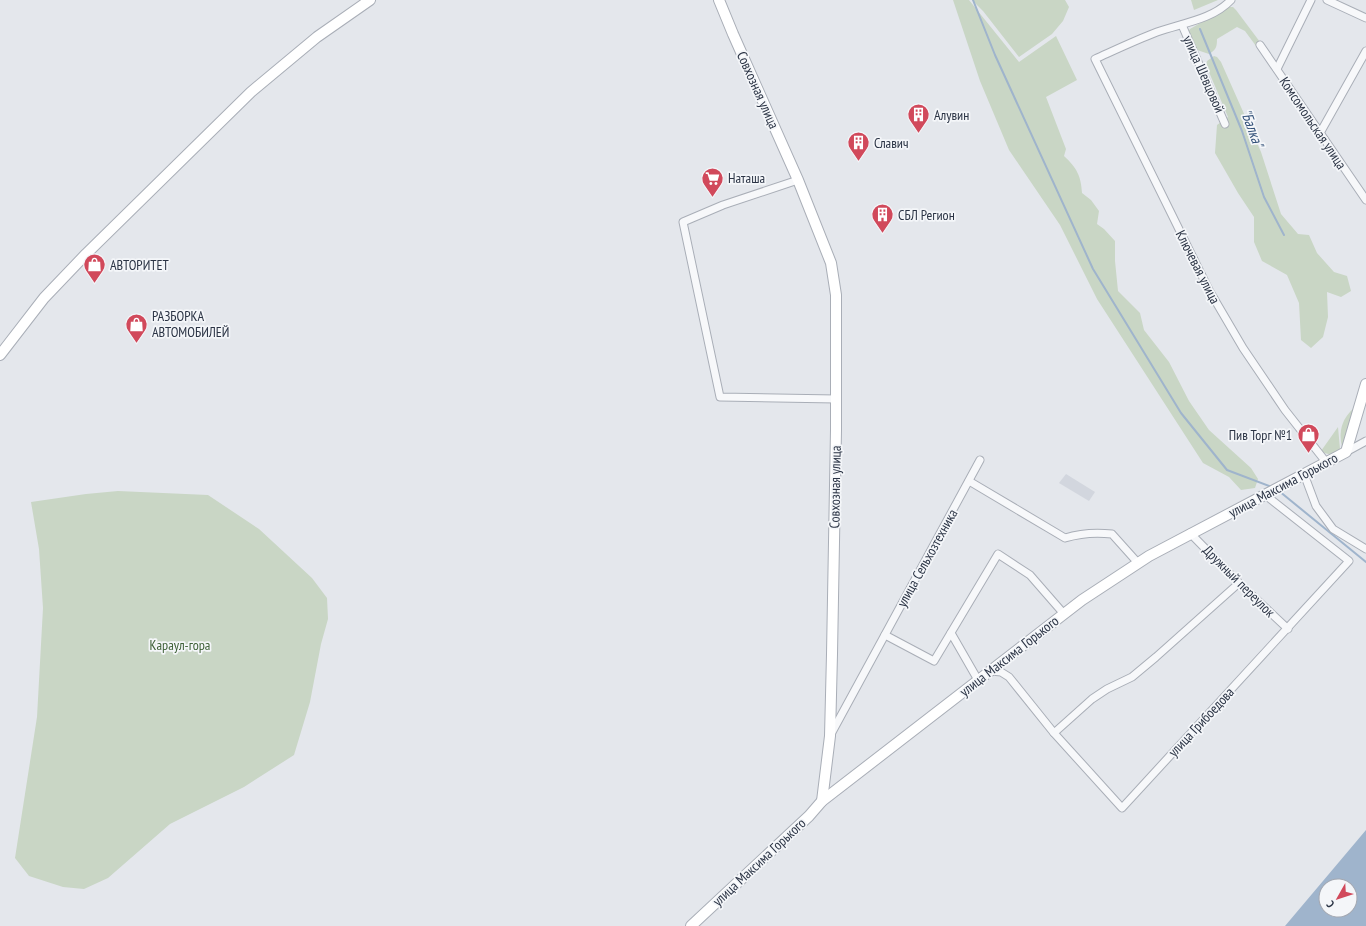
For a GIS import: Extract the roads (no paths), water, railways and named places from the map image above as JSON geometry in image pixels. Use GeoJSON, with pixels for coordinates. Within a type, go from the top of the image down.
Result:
{"type":"FeatureCollection","features":[{"type":"Feature","properties":{"kind":"street"},"geometry":{"type":"LineString","coordinates":[[0,355],[44,298],[86,254],[251,92],[317,37],[370,0]]}},
{"type":"Feature","properties":{"kind":"street","name":"Совхозная улица"},"geometry":{"type":"LineString","coordinates":[[719,0],[798,180],[831,263],[836,295],[836,399],[830,736],[822,801]]}},
{"type":"Feature","properties":{"kind":"street"},"geometry":{"type":"LineString","coordinates":[[1182,25],[1213,13],[1231,0]]}},
{"type":"Feature","properties":{"kind":"street"},"geometry":{"type":"LineString","coordinates":[[1277,69],[1311,0]]}},
{"type":"Feature","properties":{"kind":"street"},"geometry":{"type":"LineString","coordinates":[[1327,0],[1366,18]]}},
{"type":"Feature","properties":{"kind":"street","name":"Ключевая улица"},"geometry":{"type":"LineString","coordinates":[[1182,25],[1158,32],[1094,59],[1209,290],[1243,348],[1285,410],[1326,462]]}},
{"type":"Feature","properties":{"kind":"street","name":"улица Шевцовой"},"geometry":{"type":"LineString","coordinates":[[1182,25],[1225,124]]}},
{"type":"Feature","properties":{"kind":"street","name":"Комсомольская улица"},"geometry":{"type":"LineString","coordinates":[[1260,45],[1366,200]]}},
{"type":"Feature","properties":{"kind":"street"},"geometry":{"type":"LineString","coordinates":[[1320,133],[1366,51]]}},
{"type":"Feature","properties":{"kind":"street"},"geometry":{"type":"LineString","coordinates":[[798,180],[724,205],[682,222],[720,397],[836,399]]}},
{"type":"Feature","properties":{"kind":"street"},"geometry":{"type":"LineString","coordinates":[[1346,452],[1366,384]]}},
{"type":"Feature","properties":{"kind":"street","name":"улица Максима Горького"},"geometry":{"type":"LineString","coordinates":[[691,926],[809,816],[822,801],[1082,600],[1138,563],[1190,533],[1366,441]]}},
{"type":"Feature","properties":{"kind":"street","name":"улица Сельхозтехника"},"geometry":{"type":"LineString","coordinates":[[830,736],[980,460]]}},
{"type":"Feature","properties":{"kind":"street"},"geometry":{"type":"LineString","coordinates":[[1304,474],[1316,506],[1333,529],[1366,549]]}},
{"type":"Feature","properties":{"kind":"street"},"geometry":{"type":"LineString","coordinates":[[969,481],[1065,538],[1081,533],[1098,532],[1112,534],[1138,563]]}},
{"type":"Feature","properties":{"kind":"street","name":"улица Грибоедова"},"geometry":{"type":"LineString","coordinates":[[991,671],[1000,672],[1009,677],[1054,733],[1122,808],[1349,562],[1264,494]]}},
{"type":"Feature","properties":{"kind":"street","name":"Дружный переулок"},"geometry":{"type":"LineString","coordinates":[[1190,533],[1239,583],[1288,629]]}},
{"type":"Feature","properties":{"kind":"street"},"geometry":{"type":"LineString","coordinates":[[885,635],[934,661],[998,554],[1030,576],[1064,614]]}},
{"type":"Feature","properties":{"kind":"street"},"geometry":{"type":"LineString","coordinates":[[1054,733],[1092,699],[1107,689],[1132,677],[1239,583]]}},
{"type":"Feature","properties":{"kind":"street"},"geometry":{"type":"LineString","coordinates":[[951,633],[978,680]]}},
{"type":"Feature","properties":{"kind":"water"},"geometry":{"type":"Polygon","coordinates":[[[1366,830],[1366,926],[1285,926],[1318,887],[1318,918],[1358,918],[1358,878],[1326,878],[1366,830]]]}},
{"type":"Feature","properties":{"kind":"waterway"},"geometry":{"type":"LineString","coordinates":[[973,0],[995,55],[1093,269],[1181,413],[1227,470],[1272,487]]}},
{"type":"Feature","properties":{"kind":"waterway","name":"\"Балка\""},"geometry":{"type":"LineString","coordinates":[[1200,29],[1242,131],[1264,197],[1284,235]]}},
{"type":"Feature","properties":{"kind":"waterway"},"geometry":{"type":"LineString","coordinates":[[1279,491],[1366,562]]}},
{"type":"Feature","properties":{"kind":"place","name":"Алувин"},"geometry":{"type":"Point","coordinates":[919,134]}},
{"type":"Feature","properties":{"kind":"place","name":"Славич"},"geometry":{"type":"Point","coordinates":[858,162]}},
{"type":"Feature","properties":{"kind":"place","name":"Наташа"},"geometry":{"type":"Point","coordinates":[713,198]}},
{"type":"Feature","properties":{"kind":"place","name":"СБЛ Регион"},"geometry":{"type":"Point","coordinates":[882,234]}},
{"type":"Feature","properties":{"kind":"place","name":"АВТОРИТЕТ"},"geometry":{"type":"Point","coordinates":[94,284]}},
{"type":"Feature","properties":{"kind":"place","name":"РАЗБОРКА АВТОМОБИЛЕЙ"},"geometry":{"type":"Point","coordinates":[136,344]}},
{"type":"Feature","properties":{"kind":"place","name":"Пив Торг №1"},"geometry":{"type":"Point","coordinates":[1308,454]}},
{"type":"Feature","properties":{"kind":"park label","name":"Караул-гора"},"geometry":{"type":"Point","coordinates":[180,645]}}]}
